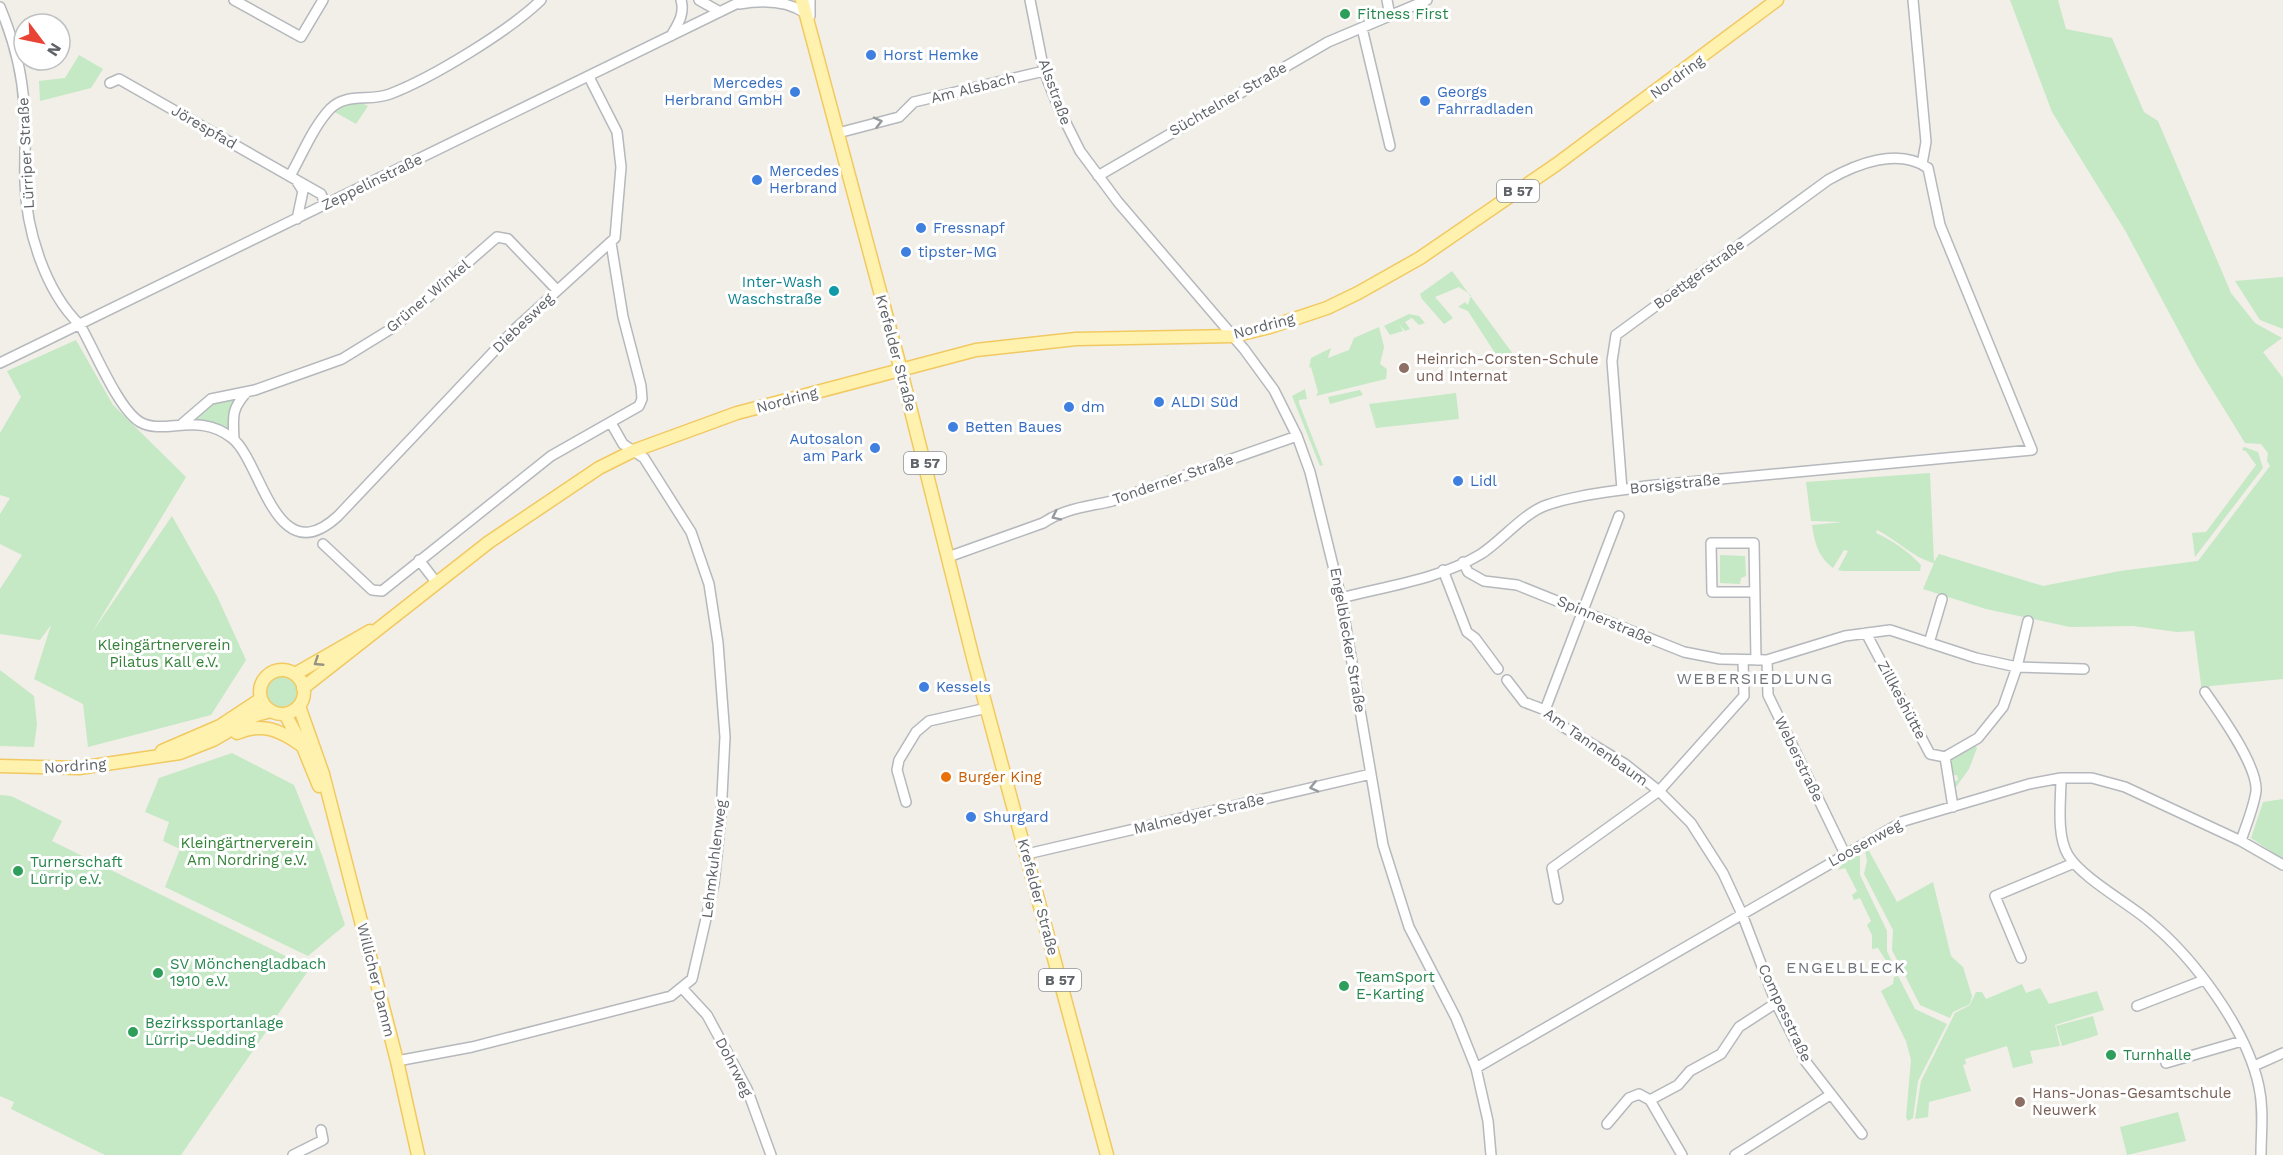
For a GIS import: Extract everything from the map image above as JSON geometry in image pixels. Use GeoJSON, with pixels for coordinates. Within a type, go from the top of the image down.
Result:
{"type":"FeatureCollection","features":[{"type":"Feature","properties":{"kind":"main road","name":"Krefelder Straße"},"geometry":{"type":"LineString","coordinates":[[802,0],[901,370],[987,708],[1107,1155]]}},
{"type":"Feature","properties":{"kind":"main road","name":"Nordring"},"geometry":{"type":"LineString","coordinates":[[303,688],[361,645],[377,628],[436,582],[543,504],[599,468],[633,451],[737,413],[976,350],[1076,339],[1233,336],[1270,327],[1327,308],[1420,258],[1557,164],[1777,0]]}},
{"type":"Feature","properties":{"kind":"main road","name":"Nordring"},"geometry":{"type":"LineString","coordinates":[[295,674],[354,638],[377,628]]}},
{"type":"Feature","properties":{"kind":"main road"},"geometry":{"type":"LineString","coordinates":[[282,670],[295,674],[303,688],[299,706],[285,714],[271,711],[261,699],[261,685],[269,674],[282,670]]}},
{"type":"Feature","properties":{"kind":"main road","name":"Nordring"},"geometry":{"type":"LineString","coordinates":[[150,757],[220,726],[261,699]]}},
{"type":"Feature","properties":{"kind":"main road","name":"Willicher Damm"},"geometry":{"type":"LineString","coordinates":[[299,706],[322,774],[397,1061],[418,1155]]}},
{"type":"Feature","properties":{"kind":"main road","name":"Nordring"},"geometry":{"type":"LineString","coordinates":[[0,766],[79,768],[180,753],[213,740],[256,715],[271,711]]}},
{"type":"Feature","properties":{"kind":"main road","name":"Willicher Damm"},"geometry":{"type":"LineString","coordinates":[[285,714],[303,747],[329,806]]}},
{"type":"Feature","properties":{"kind":"main road"},"geometry":{"type":"LineString","coordinates":[[213,740],[250,728],[264,727],[279,731],[303,747]]}},
{"type":"Feature","properties":{"kind":"street"},"geometry":{"type":"LineString","coordinates":[[234,0],[301,38],[323,0]]}},
{"type":"Feature","properties":{"kind":"street"},"geometry":{"type":"LineString","coordinates":[[297,219],[303,191],[293,178],[330,109],[345,99],[371,99],[389,95],[425,78],[478,46],[542,0]]}},
{"type":"Feature","properties":{"kind":"street"},"geometry":{"type":"LineString","coordinates":[[670,37],[680,20],[683,9],[681,0]]}},
{"type":"Feature","properties":{"kind":"street"},"geometry":{"type":"LineString","coordinates":[[699,0],[720,12]]}},
{"type":"Feature","properties":{"kind":"street","name":"Zeppelinstraße"},"geometry":{"type":"LineString","coordinates":[[1,359],[80,325],[744,0]]}},
{"type":"Feature","properties":{"kind":"street"},"geometry":{"type":"LineString","coordinates":[[808,19],[810,0]]}},
{"type":"Feature","properties":{"kind":"street","name":"Alsstraße"},"geometry":{"type":"LineString","coordinates":[[1030,0],[1044,71],[1072,138],[1098,176]]}},
{"type":"Feature","properties":{"kind":"street"},"geometry":{"type":"LineString","coordinates":[[1387,0],[1390,16]]}},
{"type":"Feature","properties":{"kind":"street","name":"Süchtelner Straße"},"geometry":{"type":"LineString","coordinates":[[1098,176],[1328,42],[1427,0]]}},
{"type":"Feature","properties":{"kind":"street"},"geometry":{"type":"LineString","coordinates":[[1913,0],[1926,142],[1922,164]]}},
{"type":"Feature","properties":{"kind":"street"},"geometry":{"type":"LineString","coordinates":[[733,4],[775,1],[796,5],[808,19]]}},
{"type":"Feature","properties":{"kind":"street","name":"Lürriper Straße"},"geometry":{"type":"LineString","coordinates":[[0,7],[20,67],[27,149],[25,182],[33,231],[41,260],[53,287],[71,317],[80,325]]}},
{"type":"Feature","properties":{"kind":"street"},"geometry":{"type":"LineString","coordinates":[[1362,28],[1390,146]]}},
{"type":"Feature","properties":{"kind":"street","name":"Am Alsbach"},"geometry":{"type":"LineString","coordinates":[[838,133],[899,117],[914,102],[1044,71]]}},
{"type":"Feature","properties":{"kind":"street"},"geometry":{"type":"LineString","coordinates":[[322,544],[372,590],[382,591],[551,456],[639,406],[642,393],[623,317],[611,243],[617,231],[620,196],[621,167],[616,132],[589,77]]}},
{"type":"Feature","properties":{"kind":"street","name":"Jörespfad"},"geometry":{"type":"LineString","coordinates":[[110,83],[119,79],[321,194],[326,205]]}},
{"type":"Feature","properties":{"kind":"street","name":"Boettgerstraße"},"geometry":{"type":"LineString","coordinates":[[1622,490],[1612,361],[1616,335],[1828,180],[1851,166],[1908,158],[1922,164]]}},
{"type":"Feature","properties":{"kind":"street","name":"Borsigstraße"},"geometry":{"type":"LineString","coordinates":[[1341,598],[1443,570],[1463,562],[1480,554],[1544,506],[1576,496],[2032,450],[1940,225],[1932,177],[1928,168],[1922,164]]}},
{"type":"Feature","properties":{"kind":"street","name":"Engelblecker Straße"},"geometry":{"type":"LineString","coordinates":[[1098,176],[1233,336],[1274,390],[1297,436],[1310,472],[1341,598],[1383,845],[1409,927],[1456,1018],[1476,1068],[1488,1121],[1491,1155]]}},
{"type":"Feature","properties":{"kind":"street","name":"Grüner Winkel"},"geometry":{"type":"LineString","coordinates":[[183,423],[211,399],[247,392],[315,371],[371,342],[424,303],[497,237],[508,239],[557,290]]}},
{"type":"Feature","properties":{"kind":"street","name":"Diebesweg"},"geometry":{"type":"LineString","coordinates":[[234,439],[263,494],[288,525],[302,531],[324,529],[514,330],[611,243]]}},
{"type":"Feature","properties":{"kind":"street"},"geometry":{"type":"LineString","coordinates":[[80,325],[127,410],[141,422],[156,426],[201,424],[234,439],[232,417],[236,403],[247,392]]}},
{"type":"Feature","properties":{"kind":"street"},"geometry":{"type":"LineString","coordinates":[[611,423],[623,444],[633,451]]}},
{"type":"Feature","properties":{"kind":"street","name":"Tonderner Straße"},"geometry":{"type":"LineString","coordinates":[[948,557],[1043,523],[1055,515],[1086,505],[1112,501],[1297,436]]}},
{"type":"Feature","properties":{"kind":"street","name":"Lehmkuhlenweg"},"geometry":{"type":"LineString","coordinates":[[633,451],[644,458],[691,532],[709,584],[718,643],[725,737],[721,816],[714,884],[692,979],[682,988]]}},
{"type":"Feature","properties":{"kind":"street"},"geometry":{"type":"LineString","coordinates":[[1545,710],[1619,516]]}},
{"type":"Feature","properties":{"kind":"street"},"geometry":{"type":"LineString","coordinates":[[1755,592],[1712,592],[1711,543],[1754,543],[1755,592],[1756,660]]}},
{"type":"Feature","properties":{"kind":"street"},"geometry":{"type":"LineString","coordinates":[[419,560],[436,582]]}},
{"type":"Feature","properties":{"kind":"street","name":"Spinnerstraße"},"geometry":{"type":"LineString","coordinates":[[1463,562],[1468,572],[1484,581],[1517,585],[1684,652],[1743,660],[1767,660],[1845,636],[1866,633]]}},
{"type":"Feature","properties":{"kind":"street"},"geometry":{"type":"LineString","coordinates":[[1443,570],[1467,632],[1476,638],[1498,669]]}},
{"type":"Feature","properties":{"kind":"street"},"geometry":{"type":"LineString","coordinates":[[1929,643],[1942,599]]}},
{"type":"Feature","properties":{"kind":"street"},"geometry":{"type":"LineString","coordinates":[[1953,807],[1945,757],[1978,738],[2003,707],[2017,667],[2028,621]]}},
{"type":"Feature","properties":{"kind":"street"},"geometry":{"type":"LineString","coordinates":[[1866,633],[1890,630],[2017,667],[2084,669]]}},
{"type":"Feature","properties":{"kind":"street","name":"Zillkeshütte"},"geometry":{"type":"LineString","coordinates":[[1866,633],[1930,754],[1945,757]]}},
{"type":"Feature","properties":{"kind":"street"},"geometry":{"type":"LineString","coordinates":[[1659,791],[1744,696],[1743,660]]}},
{"type":"Feature","properties":{"kind":"street","name":"Weberstraße"},"geometry":{"type":"LineString","coordinates":[[1767,660],[1768,695],[1845,854]]}},
{"type":"Feature","properties":{"kind":"street","name":"Am Tannenbaum"},"geometry":{"type":"LineString","coordinates":[[1507,681],[1524,702],[1545,710],[1562,726],[1625,764],[1659,791],[1691,823],[1722,873],[1742,914]]}},
{"type":"Feature","properties":{"kind":"street"},"geometry":{"type":"LineString","coordinates":[[2205,692],[2229,726],[2254,774],[2256,790],[2241,840]]}},
{"type":"Feature","properties":{"kind":"street"},"geometry":{"type":"LineString","coordinates":[[906,802],[897,770],[899,760],[916,732],[929,721],[987,708]]}},
{"type":"Feature","properties":{"kind":"street","name":"Malmedyer Straße"},"geometry":{"type":"LineString","coordinates":[[1027,854],[1371,774]]}},
{"type":"Feature","properties":{"kind":"street"},"geometry":{"type":"LineString","coordinates":[[2061,778],[2062,832],[2066,853],[2074,863],[2151,922],[2204,980],[2222,1004],[2242,1041],[2254,1066],[2263,1114],[2261,1155]]}},
{"type":"Feature","properties":{"kind":"street","name":"Loosenweg"},"geometry":{"type":"LineString","coordinates":[[1476,1068],[1904,821],[2029,784],[2061,778],[2092,778],[2125,787],[2241,840],[2283,865]]}},
{"type":"Feature","properties":{"kind":"street","name":"Am Tannenbaum"},"geometry":{"type":"LineString","coordinates":[[1558,899],[1552,868],[1659,791]]}},
{"type":"Feature","properties":{"kind":"street"},"geometry":{"type":"LineString","coordinates":[[2021,958],[1995,896],[2074,863]]}},
{"type":"Feature","properties":{"kind":"street","name":"Compesstraße"},"geometry":{"type":"LineString","coordinates":[[1742,914],[1776,1002],[1806,1062],[1862,1134]]}},
{"type":"Feature","properties":{"kind":"street"},"geometry":{"type":"LineString","coordinates":[[2137,1006],[2204,980]]}},
{"type":"Feature","properties":{"kind":"street"},"geometry":{"type":"LineString","coordinates":[[397,1061],[472,1047],[671,996],[682,988]]}},
{"type":"Feature","properties":{"kind":"street","name":"Dohrweg"},"geometry":{"type":"LineString","coordinates":[[682,988],[707,1015],[747,1089],[771,1155]]}},
{"type":"Feature","properties":{"kind":"street"},"geometry":{"type":"LineString","coordinates":[[1650,1100],[1678,1085],[1690,1071],[1721,1054],[1739,1027],[1776,1002]]}},
{"type":"Feature","properties":{"kind":"street"},"geometry":{"type":"LineString","coordinates":[[2166,1063],[2242,1041]]}},
{"type":"Feature","properties":{"kind":"street"},"geometry":{"type":"LineString","coordinates":[[2254,1066],[2283,1053]]}},
{"type":"Feature","properties":{"kind":"street"},"geometry":{"type":"LineString","coordinates":[[1607,1124],[1629,1098],[1639,1094],[1650,1100],[1682,1155]]}},
{"type":"Feature","properties":{"kind":"street"},"geometry":{"type":"LineString","coordinates":[[1735,1155],[1830,1095]]}},
{"type":"Feature","properties":{"kind":"street"},"geometry":{"type":"LineString","coordinates":[[293,1155],[323,1140],[321,1130]]}},
{"type":"Feature","properties":{"kind":"green space"},"geometry":{"type":"Polygon","coordinates":[[[2010,0],[2058,0],[2066,29],[2112,38],[2144,112],[2158,121],[2231,293],[2255,323],[2282,338],[2263,352],[2283,378],[2283,679],[2210,686],[2202,692],[2194,631],[2177,632],[2133,626],[2070,627],[1986,609],[1923,589],[1934,563],[1919,557],[1877,530],[1876,533],[1900,546],[1916,560],[1921,565],[1920,571],[1838,570],[1848,551],[1844,550],[1833,568],[1818,549],[1812,525],[1843,522],[1811,521],[1806,482],[1930,473],[1934,562],[1939,554],[2043,586],[2120,571],[2198,561],[2270,466],[2267,461],[2268,453],[2261,444],[2245,443],[2197,365],[2126,232],[2052,112],[2010,0]]]}},
{"type":"Feature","properties":{"kind":"green space"},"geometry":{"type":"Polygon","coordinates":[[[79,55],[103,69],[91,88],[40,101],[39,81],[65,78],[69,72],[72,72],[72,66],[79,55]]]}},
{"type":"Feature","properties":{"kind":"green space"},"geometry":{"type":"Polygon","coordinates":[[[359,102],[368,106],[356,124],[333,111],[340,105],[359,102]]]}},
{"type":"Feature","properties":{"kind":"green space"},"geometry":{"type":"Polygon","coordinates":[[[1452,271],[1468,293],[1459,287],[1435,297],[1453,318],[1444,324],[1420,294],[1452,271]]]}},
{"type":"Feature","properties":{"kind":"green space"},"geometry":{"type":"Polygon","coordinates":[[[2283,277],[2283,329],[2260,320],[2235,281],[2283,277]]]}},
{"type":"Feature","properties":{"kind":"green space"},"geometry":{"type":"Polygon","coordinates":[[[1471,296],[1516,358],[1504,367],[1468,311],[1458,307],[1465,302],[1468,305],[1471,296]]]}},
{"type":"Feature","properties":{"kind":"green space"},"geometry":{"type":"Polygon","coordinates":[[[1409,314],[1419,316],[1425,323],[1419,325],[1412,318],[1405,322],[1410,329],[1405,331],[1399,324],[1403,331],[1390,335],[1384,326],[1409,314]]]}},
{"type":"Feature","properties":{"kind":"green space"},"geometry":{"type":"Polygon","coordinates":[[[1379,327],[1384,347],[1380,364],[1387,369],[1386,379],[1316,396],[1318,392],[1311,367],[1309,368],[1311,358],[1331,348],[1328,358],[1349,350],[1354,338],[1379,327]]]}},
{"type":"Feature","properties":{"kind":"green space","name":"Kleingärtnerverein Pilatus Kall e.V."},"geometry":{"type":"Polygon","coordinates":[[[76,340],[113,405],[186,477],[91,634],[172,516],[217,596],[246,660],[211,715],[88,747],[83,704],[34,679],[51,625],[40,640],[0,634],[0,589],[22,555],[0,544],[0,514],[10,498],[0,495],[0,433],[21,397],[7,371],[76,340]]]}},
{"type":"Feature","properties":{"kind":"green space"},"geometry":{"type":"Polygon","coordinates":[[[1305,389],[1307,399],[1299,400],[1299,403],[1323,465],[1320,466],[1292,396],[1305,389]]]}},
{"type":"Feature","properties":{"kind":"green space"},"geometry":{"type":"Polygon","coordinates":[[[1360,390],[1363,395],[1330,404],[1328,397],[1360,390]]]}},
{"type":"Feature","properties":{"kind":"green space"},"geometry":{"type":"Polygon","coordinates":[[[1456,393],[1459,419],[1376,428],[1369,404],[1456,393]]]}},
{"type":"Feature","properties":{"kind":"green space"},"geometry":{"type":"Polygon","coordinates":[[[233,400],[227,432],[211,422],[196,419],[195,417],[209,405],[233,400]]]}},
{"type":"Feature","properties":{"kind":"green space"},"geometry":{"type":"Polygon","coordinates":[[[2244,447],[2258,452],[2263,468],[2195,557],[2192,533],[2206,532],[2256,465],[2246,451],[2242,450],[2244,447]]]}},
{"type":"Feature","properties":{"kind":"green space"},"geometry":{"type":"Polygon","coordinates":[[[1720,555],[1745,556],[1746,576],[1741,578],[1740,584],[1720,583],[1720,555]]]}},
{"type":"Feature","properties":{"kind":"green space"},"geometry":{"type":"Polygon","coordinates":[[[0,670],[34,696],[37,724],[34,747],[0,746],[0,670]]]}},
{"type":"Feature","properties":{"kind":"green space"},"geometry":{"type":"Polygon","coordinates":[[[282,677],[293,681],[297,692],[293,703],[282,707],[271,703],[267,692],[271,681],[282,677]]]}},
{"type":"Feature","properties":{"kind":"green space"},"geometry":{"type":"Polygon","coordinates":[[[1975,745],[1977,748],[1969,769],[1956,787],[1953,782],[1958,780],[1957,775],[1952,776],[1949,759],[1975,745]]]}},
{"type":"Feature","properties":{"kind":"green space","name":"Kleingärtnerverein Am Nordring e.V."},"geometry":{"type":"Polygon","coordinates":[[[232,753],[294,785],[322,855],[345,925],[308,956],[165,887],[180,849],[163,841],[169,822],[145,812],[159,778],[232,753]]]}},
{"type":"Feature","properties":{"kind":"green space","name":"Bezirkssportanlage Lürrip-Uedding"},"geometry":{"type":"Polygon","coordinates":[[[0,795],[11,796],[62,821],[52,841],[310,968],[181,1155],[105,1155],[11,1109],[14,1102],[0,1096],[0,795]]]}},
{"type":"Feature","properties":{"kind":"green space"},"geometry":{"type":"Polygon","coordinates":[[[2283,799],[2283,859],[2251,838],[2263,802],[2283,799]]]}},
{"type":"Feature","properties":{"kind":"green space"},"geometry":{"type":"Polygon","coordinates":[[[1868,849],[1897,902],[1933,882],[1951,956],[1963,967],[1972,996],[1970,1004],[1953,1012],[1950,1018],[1920,1005],[1892,950],[1893,930],[1864,874],[1867,861],[1865,851],[1868,849]]]}},
{"type":"Feature","properties":{"kind":"green space"},"geometry":{"type":"Polygon","coordinates":[[[1860,854],[1860,875],[1887,931],[1887,951],[1896,971],[1893,974],[1881,968],[1888,964],[1878,948],[1872,949],[1872,935],[1867,925],[1871,921],[1860,898],[1854,900],[1852,895],[1857,891],[1845,868],[1838,870],[1842,864],[1860,854]]]}},
{"type":"Feature","properties":{"kind":"green space"},"geometry":{"type":"Polygon","coordinates":[[[1898,976],[1915,1009],[1947,1024],[1918,1081],[1913,1118],[1908,1121],[1906,1117],[1911,1060],[1906,1041],[1881,991],[1893,984],[1894,977],[1898,976]]]}},
{"type":"Feature","properties":{"kind":"green space"},"geometry":{"type":"Polygon","coordinates":[[[2022,984],[2026,993],[2040,988],[2049,1004],[2097,991],[2104,1010],[2055,1025],[2060,1046],[2030,1051],[2033,1063],[2013,1068],[2007,1046],[1965,1059],[1966,1064],[1963,1065],[1971,1091],[1929,1102],[1928,1117],[1915,1119],[1921,1081],[1955,1013],[1970,1005],[1976,992],[1982,992],[1986,999],[2022,984]]]}},
{"type":"Feature","properties":{"kind":"green space"},"geometry":{"type":"Polygon","coordinates":[[[2093,1016],[2098,1035],[2062,1046],[2056,1026],[2093,1016]]]}},
{"type":"Feature","properties":{"kind":"green space"},"geometry":{"type":"Polygon","coordinates":[[[2178,1112],[2186,1141],[2127,1155],[2120,1127],[2178,1112]]]}},
{"type":"Feature","properties":{"kind":"place","name":"Fitness First"},"geometry":{"type":"Point","coordinates":[1345,14]}},
{"type":"Feature","properties":{"kind":"place","name":"Horst Hemke"},"geometry":{"type":"Point","coordinates":[871,55]}},
{"type":"Feature","properties":{"kind":"place","name":"Mercedes Herbrand GmbH"},"geometry":{"type":"Point","coordinates":[795,92]}},
{"type":"Feature","properties":{"kind":"place","name":"Georgs Fahrradladen"},"geometry":{"type":"Point","coordinates":[1425,101]}},
{"type":"Feature","properties":{"kind":"place","name":"Mercedes Herbrand"},"geometry":{"type":"Point","coordinates":[757,180]}},
{"type":"Feature","properties":{"kind":"place","name":"Fressnapf"},"geometry":{"type":"Point","coordinates":[921,228]}},
{"type":"Feature","properties":{"kind":"place","name":"tipster-MG"},"geometry":{"type":"Point","coordinates":[906,252]}},
{"type":"Feature","properties":{"kind":"place","name":"Inter-Wash Waschstraße"},"geometry":{"type":"Point","coordinates":[834,291]}},
{"type":"Feature","properties":{"kind":"place","name":"Heinrich-Corsten-Schule und Internat"},"geometry":{"type":"Point","coordinates":[1404,368]}},
{"type":"Feature","properties":{"kind":"place","name":"ALDI Süd"},"geometry":{"type":"Point","coordinates":[1159,402]}},
{"type":"Feature","properties":{"kind":"place","name":"dm"},"geometry":{"type":"Point","coordinates":[1069,407]}},
{"type":"Feature","properties":{"kind":"place","name":"Betten Baues"},"geometry":{"type":"Point","coordinates":[953,427]}},
{"type":"Feature","properties":{"kind":"place","name":"Autosalon am Park"},"geometry":{"type":"Point","coordinates":[875,448]}},
{"type":"Feature","properties":{"kind":"place","name":"Lidl"},"geometry":{"type":"Point","coordinates":[1458,481]}},
{"type":"Feature","properties":{"kind":"place","name":"Kessels"},"geometry":{"type":"Point","coordinates":[924,687]}},
{"type":"Feature","properties":{"kind":"place","name":"Burger King"},"geometry":{"type":"Point","coordinates":[946,777]}},
{"type":"Feature","properties":{"kind":"place","name":"Shurgard"},"geometry":{"type":"Point","coordinates":[971,817]}},
{"type":"Feature","properties":{"kind":"place","name":"Turnerschaft Lürrip e.V."},"geometry":{"type":"Point","coordinates":[18,871]}},
{"type":"Feature","properties":{"kind":"place","name":"SV Mönchengladbach 1910 e.V."},"geometry":{"type":"Point","coordinates":[158,973]}},
{"type":"Feature","properties":{"kind":"place","name":"TeamSport E-Karting"},"geometry":{"type":"Point","coordinates":[1344,986]}},
{"type":"Feature","properties":{"kind":"place","name":"Bezirkssportanlage Lürrip-Uedding"},"geometry":{"type":"Point","coordinates":[133,1032]}},
{"type":"Feature","properties":{"kind":"place","name":"Turnhalle"},"geometry":{"type":"Point","coordinates":[2111,1055]}},
{"type":"Feature","properties":{"kind":"place","name":"Hans-Jonas-Gesamtschule Neuwerk"},"geometry":{"type":"Point","coordinates":[2020,1102]}},
{"type":"Feature","properties":{"kind":"district","name":"WEBERSIEDLUNG"},"geometry":{"type":"Point","coordinates":[1755,678]}},
{"type":"Feature","properties":{"kind":"district","name":"ENGELBLECK"},"geometry":{"type":"Point","coordinates":[1846,967]}}]}
